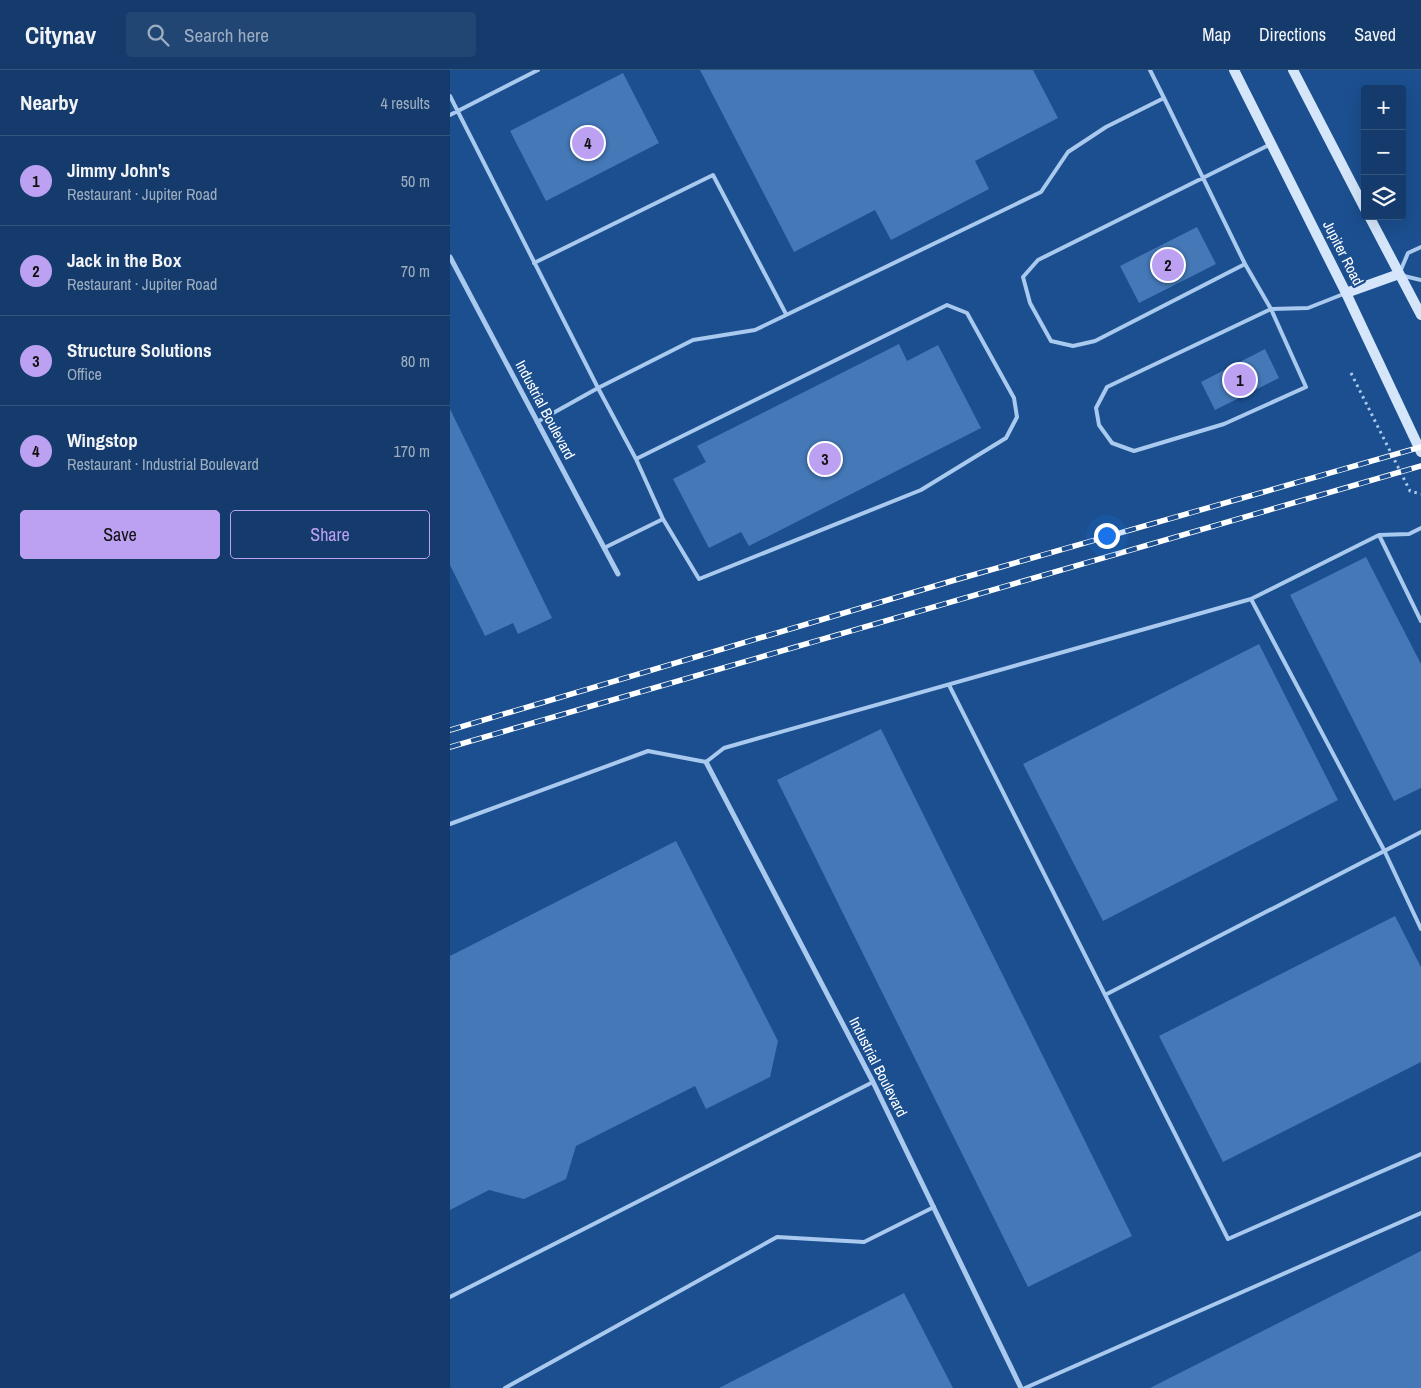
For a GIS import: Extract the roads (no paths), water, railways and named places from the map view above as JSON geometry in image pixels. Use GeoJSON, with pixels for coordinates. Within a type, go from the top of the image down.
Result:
{"type":"FeatureCollection","features":[{"type":"Feature","properties":{"kind":"main road","name":"Jupiter Road"},"geometry":{"type":"LineString","coordinates":[[1234,70],[1346,292],[1421,452]]}},
{"type":"Feature","properties":{"kind":"main road"},"geometry":{"type":"LineString","coordinates":[[1293,70],[1361,201]]}},
{"type":"Feature","properties":{"kind":"main road"},"geometry":{"type":"LineString","coordinates":[[1370,220],[1421,315]]}},
{"type":"Feature","properties":{"kind":"main road"},"geometry":{"type":"LineString","coordinates":[[1346,292],[1399,274]]}},
{"type":"Feature","properties":{"kind":"street","name":"Industrial Boulevard"},"geometry":{"type":"LineString","coordinates":[[450,257],[618,574]]}},
{"type":"Feature","properties":{"kind":"street","name":"Industrial Boulevard"},"geometry":{"type":"LineString","coordinates":[[706,762],[873,1082],[1021,1388]]}},
{"type":"Feature","properties":{"kind":"lane"},"geometry":{"type":"LineString","coordinates":[[450,115],[538,70]]}},
{"type":"Feature","properties":{"kind":"lane"},"geometry":{"type":"LineString","coordinates":[[1150,70],[1245,264],[1272,309],[1306,387],[1224,424],[1152,446],[1134,451],[1112,443],[1099,425],[1096,408],[1107,387],[1272,309],[1308,308],[1346,292]]}},
{"type":"Feature","properties":{"kind":"lane"},"geometry":{"type":"LineString","coordinates":[[450,96],[636,459],[663,518],[700,579],[921,490],[1006,438],[1018,417],[1014,398],[967,313],[947,305],[636,459]]}},
{"type":"Feature","properties":{"kind":"lane"},"geometry":{"type":"LineString","coordinates":[[537,422],[598,388],[694,340],[754,330],[1041,192],[1068,152],[1106,128],[1164,98]]}},
{"type":"Feature","properties":{"kind":"lane"},"geometry":{"type":"LineString","coordinates":[[1245,264],[1095,341],[1073,346],[1051,340],[1030,303],[1023,278],[1038,260],[1271,144]]}},
{"type":"Feature","properties":{"kind":"lane"},"geometry":{"type":"LineString","coordinates":[[534,263],[713,175],[786,314]]}},
{"type":"Feature","properties":{"kind":"lane"},"geometry":{"type":"LineString","coordinates":[[1421,247],[1408,253],[1399,274],[1421,280]]}},
{"type":"Feature","properties":{"kind":"lane"},"geometry":{"type":"LineString","coordinates":[[604,548],[663,518]]}},
{"type":"Feature","properties":{"kind":"lane"},"geometry":{"type":"LineString","coordinates":[[450,824],[648,751],[706,762],[724,748],[1251,599],[1379,535],[1409,534],[1421,528]]}},
{"type":"Feature","properties":{"kind":"lane"},"geometry":{"type":"LineString","coordinates":[[1379,535],[1421,621]]}},
{"type":"Feature","properties":{"kind":"lane"},"geometry":{"type":"LineString","coordinates":[[1251,599],[1384,850],[1421,929]]}},
{"type":"Feature","properties":{"kind":"lane"},"geometry":{"type":"LineString","coordinates":[[949,685],[1228,1239],[1421,1154]]}},
{"type":"Feature","properties":{"kind":"lane"},"geometry":{"type":"LineString","coordinates":[[1105,995],[1421,832]]}},
{"type":"Feature","properties":{"kind":"lane"},"geometry":{"type":"LineString","coordinates":[[450,1297],[873,1082]]}},
{"type":"Feature","properties":{"kind":"lane"},"geometry":{"type":"LineString","coordinates":[[505,1388],[777,1237],[864,1242],[934,1207]]}},
{"type":"Feature","properties":{"kind":"lane"},"geometry":{"type":"LineString","coordinates":[[1025,1388],[1421,1214]]}},
{"type":"Feature","properties":{"kind":"railway"},"geometry":{"type":"LineString","coordinates":[[450,730],[955,580],[1421,447]]}},
{"type":"Feature","properties":{"kind":"railway"},"geometry":{"type":"LineString","coordinates":[[450,747],[1421,466]]}},
{"type":"Feature","properties":{"kind":"place","name":"Wingstop"},"geometry":{"type":"Point","coordinates":[588,143]}},
{"type":"Feature","properties":{"kind":"place","name":"Jack in the Box"},"geometry":{"type":"Point","coordinates":[1168,265]}},
{"type":"Feature","properties":{"kind":"place","name":"Jimmy John's"},"geometry":{"type":"Point","coordinates":[1240,380]}},
{"type":"Feature","properties":{"kind":"place","name":"Structure Solutions"},"geometry":{"type":"Point","coordinates":[825,459]}}]}
